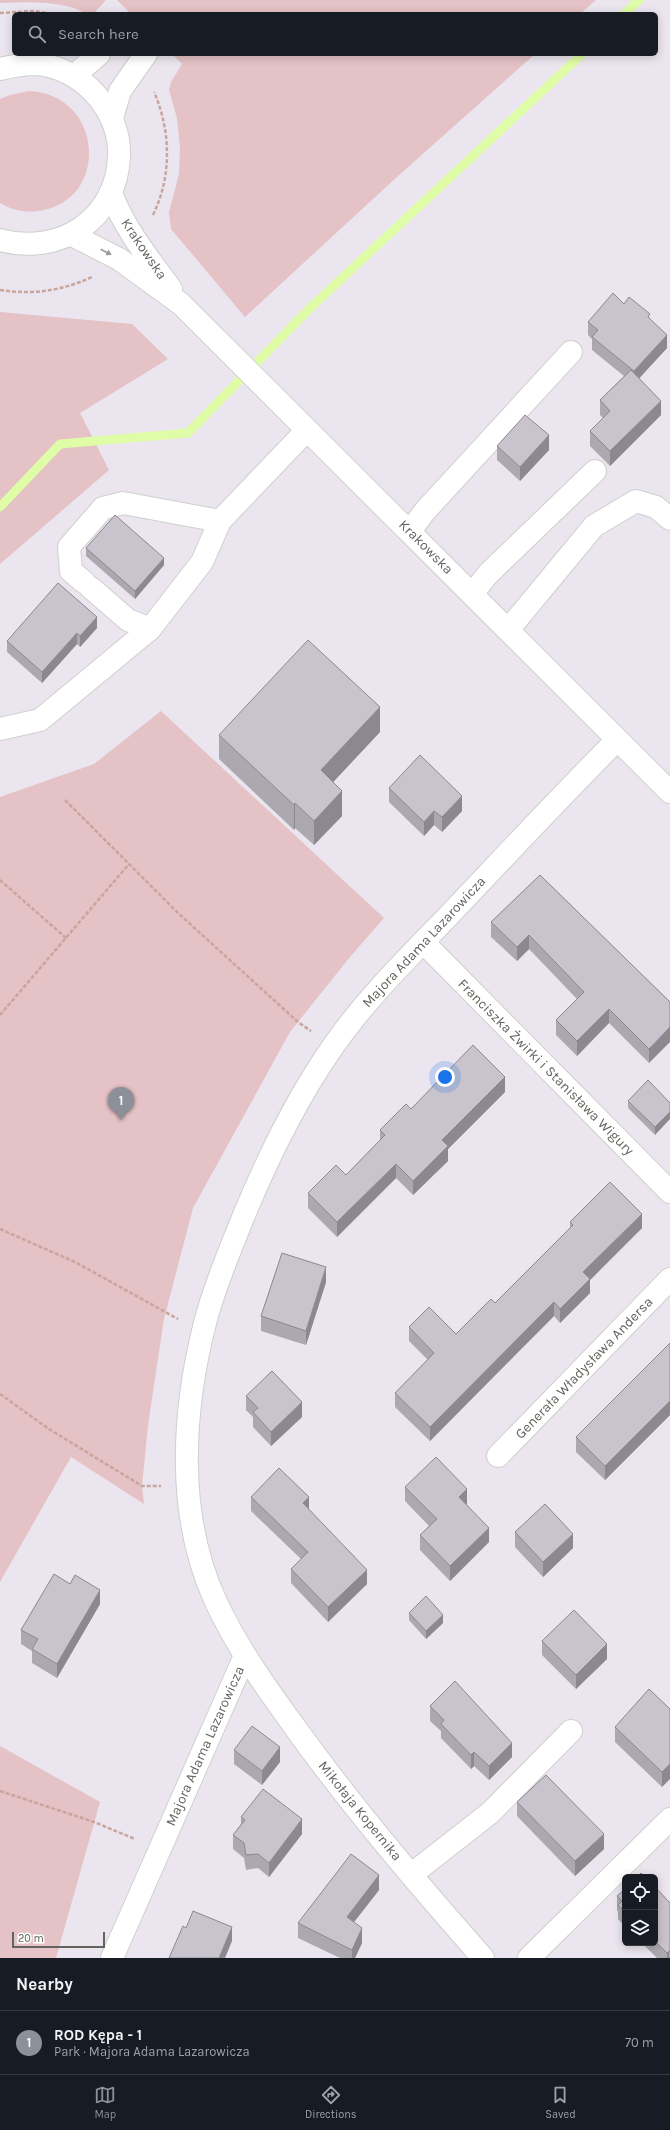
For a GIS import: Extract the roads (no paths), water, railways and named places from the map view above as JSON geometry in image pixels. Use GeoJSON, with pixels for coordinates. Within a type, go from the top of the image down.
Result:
{"type":"FeatureCollection","features":[{"type":"Feature","properties":{"kind":"street"},"geometry":{"type":"LineString","coordinates":[[74,76],[97,56]]}},
{"type":"Feature","properties":{"kind":"street"},"geometry":{"type":"LineString","coordinates":[[112,118],[120,91],[145,56]]}},
{"type":"Feature","properties":{"kind":"street"},"geometry":{"type":"LineString","coordinates":[[0,69],[18,65],[37,64],[55,68],[74,76],[89,87],[102,101],[112,118],[120,155],[117,174],[111,193],[101,209],[88,223],[72,235],[53,242],[34,245],[14,244],[0,240]]}},
{"type":"Feature","properties":{"kind":"street","name":"Krakowska"},"geometry":{"type":"LineString","coordinates":[[111,193],[116,207],[136,240],[181,304]]}},
{"type":"Feature","properties":{"kind":"street","name":"Krakowska"},"geometry":{"type":"LineString","coordinates":[[72,235],[119,259],[181,304],[670,792]]}},
{"type":"Feature","properties":{"kind":"street"},"geometry":{"type":"LineString","coordinates":[[410,531],[424,511],[571,352]]}},
{"type":"Feature","properties":{"kind":"street"},"geometry":{"type":"LineString","coordinates":[[0,729],[40,720],[150,629],[202,562],[220,521],[307,430]]}},
{"type":"Feature","properties":{"kind":"street"},"geometry":{"type":"LineString","coordinates":[[472,594],[488,574],[595,471]]}},
{"type":"Feature","properties":{"kind":"street"},"geometry":{"type":"LineString","coordinates":[[508,630],[594,526],[636,501],[656,507],[670,519]]}},
{"type":"Feature","properties":{"kind":"street"},"geometry":{"type":"LineString","coordinates":[[150,629],[128,620],[71,571],[69,547],[103,508],[123,503],[220,521]]}},
{"type":"Feature","properties":{"kind":"street","name":"Majora Adama Lazarowicza"},"geometry":{"type":"LineString","coordinates":[[112,1958],[244,1658],[215,1600],[199,1557],[188,1488],[186,1451],[191,1391],[203,1330],[225,1263],[256,1185],[292,1114],[333,1046],[375,991],[617,740]]}},
{"type":"Feature","properties":{"kind":"street","name":"Franciszka Żwirki i Stanisława Wigury"},"geometry":{"type":"LineString","coordinates":[[423,942],[670,1192]]}},
{"type":"Feature","properties":{"kind":"street","name":"Generała Władysława Andersa"},"geometry":{"type":"LineString","coordinates":[[498,1456],[670,1279]]}},
{"type":"Feature","properties":{"kind":"street","name":"Mikołaja Kopernika"},"geometry":{"type":"LineString","coordinates":[[244,1658],[336,1785],[482,1958]]}},
{"type":"Feature","properties":{"kind":"street"},"geometry":{"type":"LineString","coordinates":[[412,1874],[490,1813],[571,1731]]}},
{"type":"Feature","properties":{"kind":"street"},"geometry":{"type":"LineString","coordinates":[[529,1958],[670,1819]]}},
{"type":"Feature","properties":{"kind":"waterway"},"geometry":{"type":"LineString","coordinates":[[626,12],[639,0]]}},
{"type":"Feature","properties":{"kind":"waterway"},"geometry":{"type":"LineString","coordinates":[[0,507],[60,444],[188,433],[309,309],[580,56]]}},
{"type":"Feature","properties":{"kind":"place","name":"ROD Kępa - 1"},"geometry":{"type":"Point","coordinates":[121,1120]}}]}
